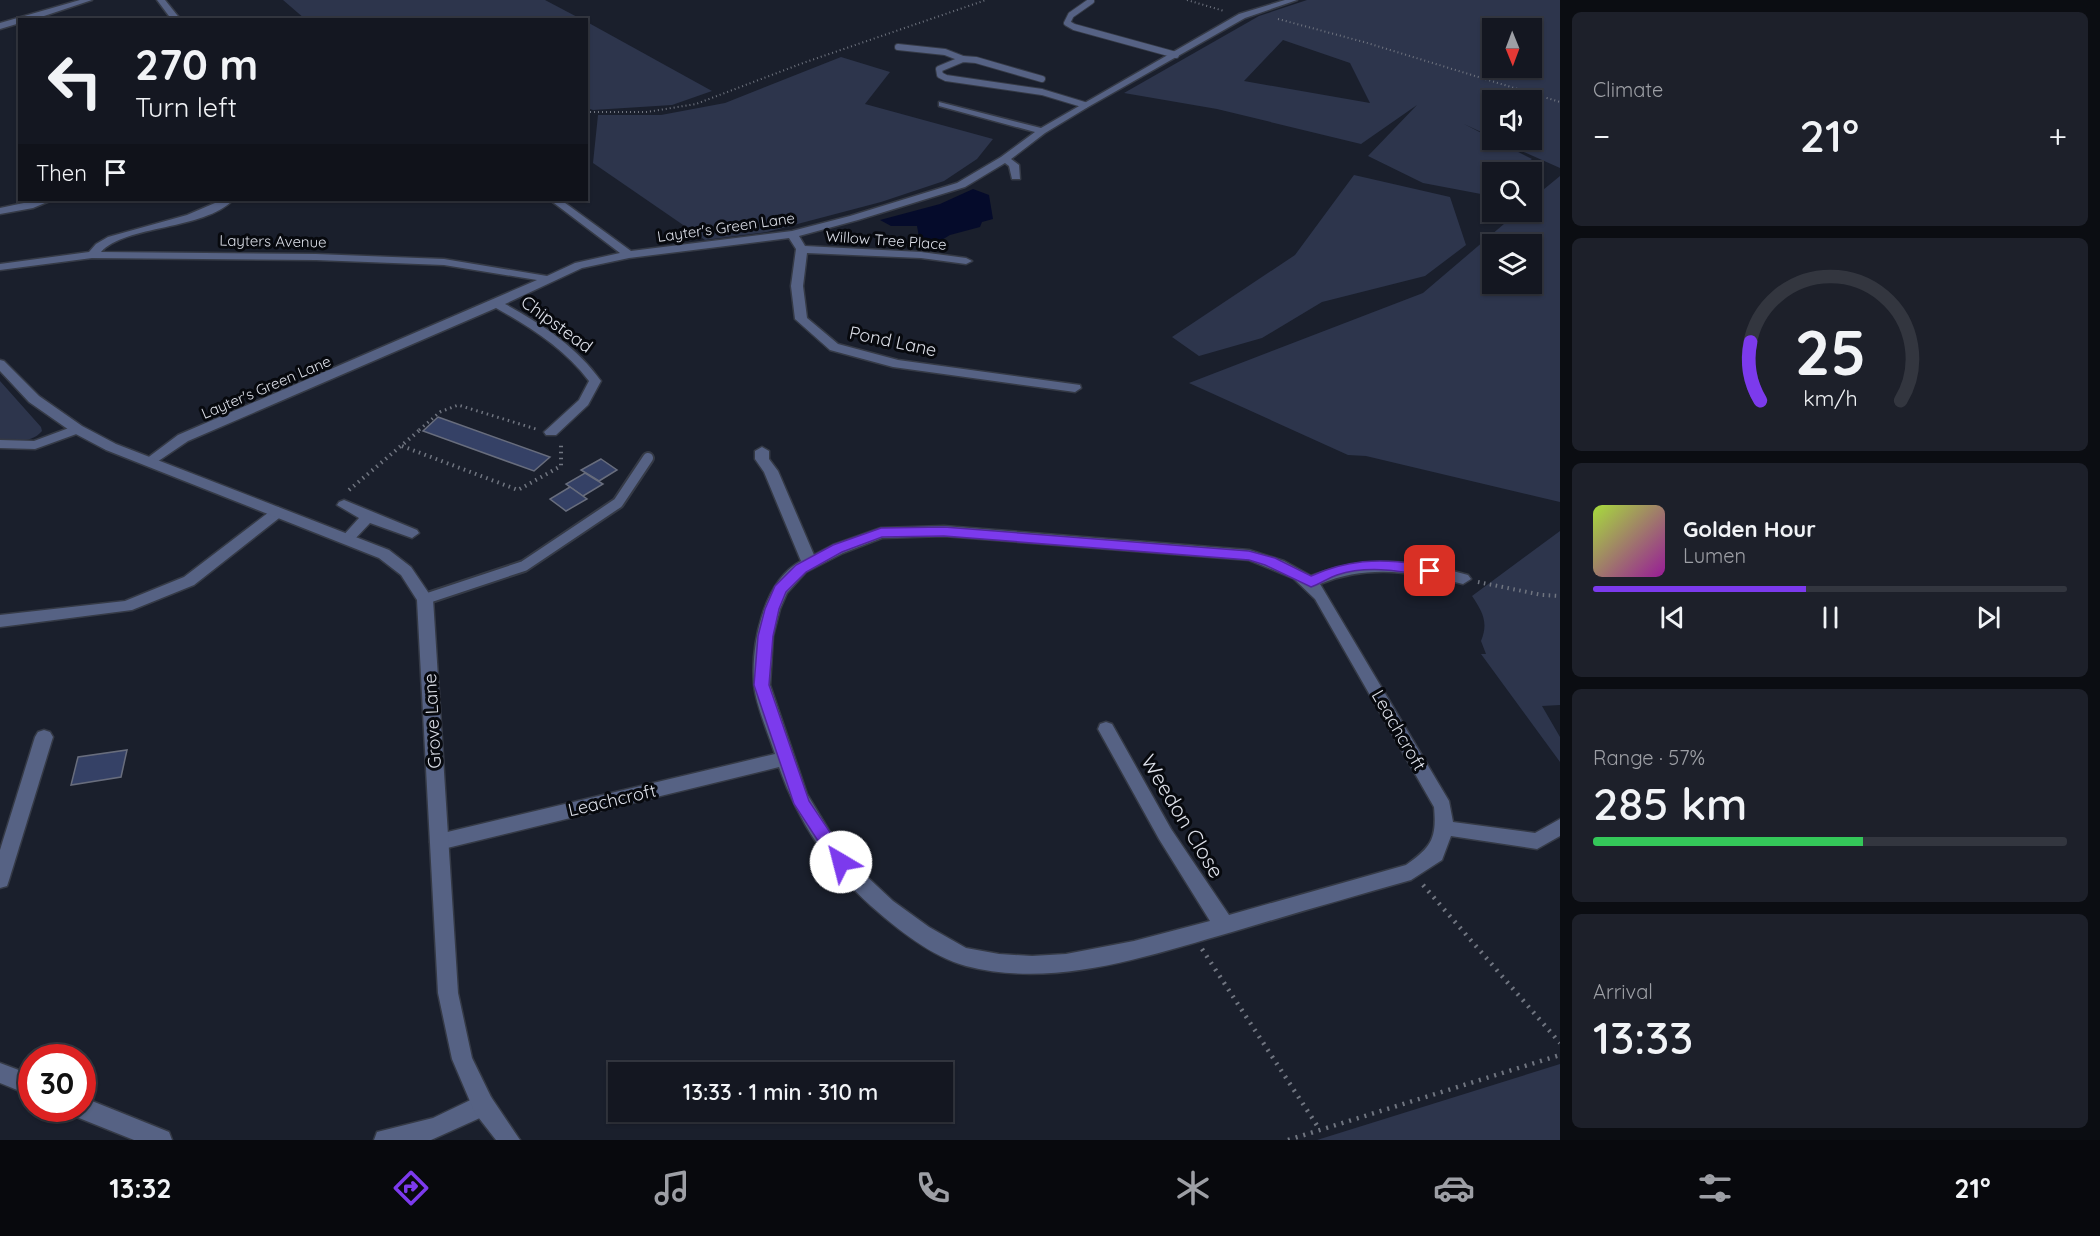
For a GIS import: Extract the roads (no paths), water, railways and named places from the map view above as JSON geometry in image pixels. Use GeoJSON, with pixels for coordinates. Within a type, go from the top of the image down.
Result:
{"type":"FeatureCollection","features":[{"type":"Feature","properties":{"kind":"street"},"geometry":{"type":"LineString","coordinates":[[28,18],[88,0]]}},
{"type":"Feature","properties":{"kind":"street"},"geometry":{"type":"LineString","coordinates":[[161,0],[175,18]]}},
{"type":"Feature","properties":{"kind":"street","name":"Layter's Green Lane"},"geometry":{"type":"LineString","coordinates":[[151,462],[183,438],[496,304],[579,265],[629,255],[792,234],[854,218],[961,185],[1005,159],[1042,131],[1085,105],[1242,16],[1293,0]]}},
{"type":"Feature","properties":{"kind":"street"},"geometry":{"type":"LineString","coordinates":[[0,26],[18,21]]}},
{"type":"Feature","properties":{"kind":"street"},"geometry":{"type":"LineString","coordinates":[[942,104],[1042,131]]}},
{"type":"Feature","properties":{"kind":"street"},"geometry":{"type":"LineString","coordinates":[[1005,159],[1014,165],[1016,177]]}},
{"type":"Feature","properties":{"kind":"street"},"geometry":{"type":"LineString","coordinates":[[0,211],[44,201]]}},
{"type":"Feature","properties":{"kind":"street"},"geometry":{"type":"LineString","coordinates":[[92,255],[100,246],[112,239],[203,212],[227,201]]}},
{"type":"Feature","properties":{"kind":"street"},"geometry":{"type":"LineString","coordinates":[[556,201],[629,255]]}},
{"type":"Feature","properties":{"kind":"street"},"geometry":{"type":"LineString","coordinates":[[792,234],[802,249]]}},
{"type":"Feature","properties":{"kind":"street","name":"Willow Tree Place"},"geometry":{"type":"LineString","coordinates":[[802,249],[921,255],[966,261]]}},
{"type":"Feature","properties":{"kind":"street","name":"Pond Lane"},"geometry":{"type":"LineString","coordinates":[[802,249],[797,286],[801,319],[834,346],[897,364],[1075,388]]}},
{"type":"Feature","properties":{"kind":"street","name":"Layters Avenue"},"geometry":{"type":"LineString","coordinates":[[0,267],[92,255],[410,259],[545,279]]}},
{"type":"Feature","properties":{"kind":"street","name":"Chipstead"},"geometry":{"type":"LineString","coordinates":[[496,304],[539,331],[580,361],[595,381],[593,390],[583,402],[551,432]]}},
{"type":"Feature","properties":{"kind":"street"},"geometry":{"type":"LineString","coordinates":[[0,364],[34,399],[77,429],[111,447],[384,554],[406,571],[426,599]]}},
{"type":"Feature","properties":{"kind":"street"},"geometry":{"type":"LineString","coordinates":[[0,444],[35,445],[77,429]]}},
{"type":"Feature","properties":{"kind":"street"},"geometry":{"type":"LineString","coordinates":[[762,451],[762,459],[771,471],[810,564]]}},
{"type":"Feature","properties":{"kind":"street"},"geometry":{"type":"LineString","coordinates":[[344,504],[368,517],[412,533]]}},
{"type":"Feature","properties":{"kind":"street"},"geometry":{"type":"LineString","coordinates":[[0,621],[127,606],[189,581],[278,512]]}},
{"type":"Feature","properties":{"kind":"street"},"geometry":{"type":"LineString","coordinates":[[348,538],[368,517]]}},
{"type":"Feature","properties":{"kind":"street","name":"Leachcroft"},"geometry":{"type":"LineString","coordinates":[[944,531],[1249,555],[1270,561],[1311,582],[1321,595],[1443,806],[1445,828],[1435,854],[1411,872],[1193,934],[1067,963],[1029,966],[963,957],[898,918],[854,878],[829,846],[802,804],[762,685],[765,636],[772,609],[780,590],[801,568],[810,564],[838,549],[881,533],[944,531]]}},
{"type":"Feature","properties":{"kind":"street"},"geometry":{"type":"LineString","coordinates":[[1311,582],[1333,572],[1358,566],[1389,564],[1463,579]]}},
{"type":"Feature","properties":{"kind":"street","name":"Grove Lane"},"geometry":{"type":"LineString","coordinates":[[426,599],[448,993],[462,1059],[483,1105],[509,1140]]}},
{"type":"Feature","properties":{"kind":"street","name":"Weedon Close"},"geometry":{"type":"LineString","coordinates":[[1106,729],[1165,834],[1224,925]]}},
{"type":"Feature","properties":{"kind":"street"},"geometry":{"type":"LineString","coordinates":[[0,880],[44,737]]}},
{"type":"Feature","properties":{"kind":"street","name":"Leachcroft"},"geometry":{"type":"LineString","coordinates":[[439,842],[786,759]]}},
{"type":"Feature","properties":{"kind":"street"},"geometry":{"type":"LineString","coordinates":[[1445,828],[1537,841],[1560,827]]}},
{"type":"Feature","properties":{"kind":"street"},"geometry":{"type":"LineString","coordinates":[[0,1073],[18,1080]]}},
{"type":"Feature","properties":{"kind":"street"},"geometry":{"type":"LineString","coordinates":[[385,1140],[435,1128],[483,1105]]}},
{"type":"Feature","properties":{"kind":"street"},"geometry":{"type":"LineString","coordinates":[[96,1113],[160,1140]]}},
{"type":"Feature","properties":{"kind":"lane"},"geometry":{"type":"LineString","coordinates":[[1091,1],[1071,15],[1067,23],[1074,27],[1176,54]]}},
{"type":"Feature","properties":{"kind":"lane"},"geometry":{"type":"LineString","coordinates":[[898,47],[913,52],[941,50],[963,59],[976,60],[1042,79]]}},
{"type":"Feature","properties":{"kind":"lane"},"geometry":{"type":"LineString","coordinates":[[963,59],[939,69],[940,75],[946,78],[1042,92],[1085,105]]}},
{"type":"Feature","properties":{"kind":"lane"},"geometry":{"type":"LineString","coordinates":[[426,599],[524,566],[618,503],[648,458]]}}]}
